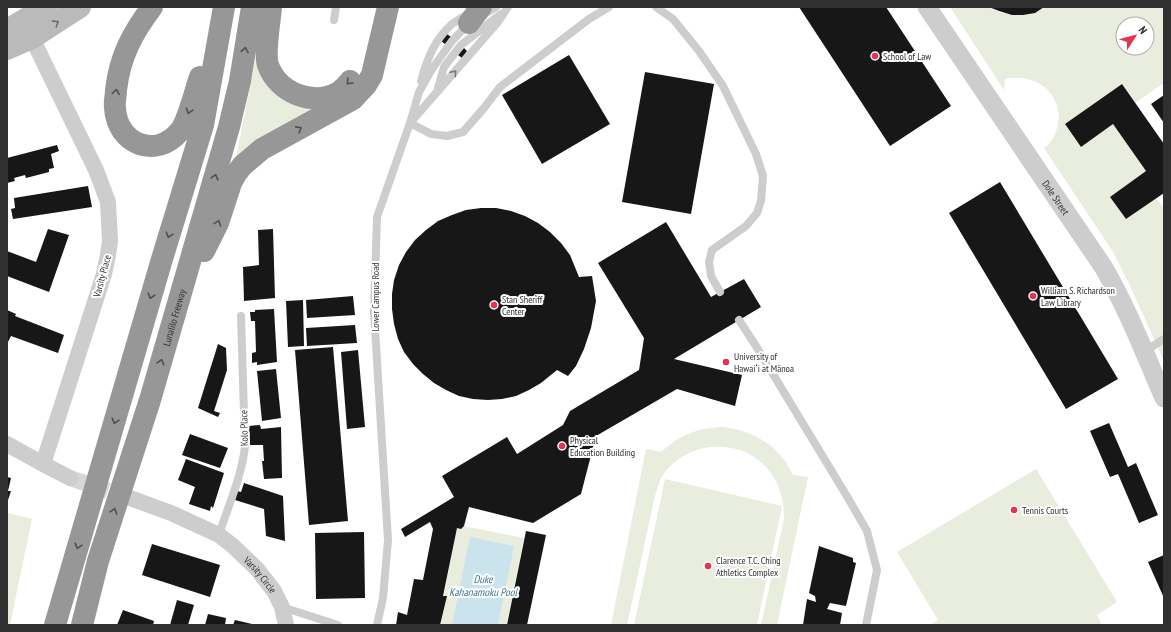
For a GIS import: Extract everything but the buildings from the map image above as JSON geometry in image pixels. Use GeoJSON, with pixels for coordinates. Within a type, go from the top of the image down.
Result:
{"type":"FeatureCollection","features":[{"type":"Feature","properties":{"kind":"highway"},"geometry":{"type":"LineString","coordinates":[[152,7],[131,38],[124,55],[119,71],[114,107],[119,127],[123,133],[134,142],[147,146],[161,144],[168,141],[174,137],[183,126],[206,60],[220,7]]}},
{"type":"Feature","properties":{"kind":"highway"},"geometry":{"type":"LineString","coordinates":[[55,625],[162,258],[203,125],[224,7]]}},
{"type":"Feature","properties":{"kind":"highway","name":"Lunalilo Freeway"},"geometry":{"type":"LineString","coordinates":[[82,625],[98,561],[150,400],[229,127],[241,73],[252,7]]}},
{"type":"Feature","properties":{"kind":"highway"},"geometry":{"type":"LineString","coordinates":[[271,7],[267,54],[268,64],[273,74],[286,89],[301,96],[317,98],[339,92],[349,83],[359,70],[375,7]]}},
{"type":"Feature","properties":{"kind":"highway"},"geometry":{"type":"LineString","coordinates":[[177,308],[218,223],[228,192],[236,174],[242,166],[262,149],[353,99],[361,92],[372,75],[388,7]]}},
{"type":"Feature","properties":{"kind":"highway"},"geometry":{"type":"LineString","coordinates":[[90,625],[98,561]]}},
{"type":"Feature","properties":{"kind":"main road"},"geometry":{"type":"LineString","coordinates":[[7,49],[21,29],[46,7]]}},
{"type":"Feature","properties":{"kind":"main road"},"geometry":{"type":"LineString","coordinates":[[21,29],[80,7]]}},
{"type":"Feature","properties":{"kind":"street","name":"Dole Street"},"geometry":{"type":"LineString","coordinates":[[927,7],[1104,268],[1116,288],[1164,398]]}},
{"type":"Feature","properties":{"kind":"street","name":"Varsity Place"},"geometry":{"type":"LineString","coordinates":[[21,29],[74,124],[96,170],[108,202],[110,241],[104,274],[43,464]]}},
{"type":"Feature","properties":{"kind":"street"},"geometry":{"type":"LineString","coordinates":[[7,444],[70,478]]}},
{"type":"Feature","properties":{"kind":"street"},"geometry":{"type":"LineString","coordinates":[[130,498],[171,513],[219,535]]}},
{"type":"Feature","properties":{"kind":"street","name":"Varsity Circle"},"geometry":{"type":"LineString","coordinates":[[219,535],[257,569],[274,591],[282,607],[286,625]]}},
{"type":"Feature","properties":{"kind":"lane"},"geometry":{"type":"LineString","coordinates":[[334,20],[336,7]]}},
{"type":"Feature","properties":{"kind":"lane","name":"Lower Campus Road"},"geometry":{"type":"LineString","coordinates":[[377,625],[383,598],[388,540],[374,312],[377,217],[410,123],[419,92],[432,69],[452,41],[476,12],[496,7]]}},
{"type":"Feature","properties":{"kind":"lane"},"geometry":{"type":"LineString","coordinates":[[507,8],[498,22],[410,123],[431,134],[447,136],[463,132],[500,87],[588,19],[609,7]]}},
{"type":"Feature","properties":{"kind":"lane"},"geometry":{"type":"LineString","coordinates":[[656,7],[673,20],[699,51],[723,86],[756,154],[763,176],[762,201],[757,213],[746,226],[712,250],[709,262],[710,276],[720,292]]}},
{"type":"Feature","properties":{"kind":"lane"},"geometry":{"type":"LineString","coordinates":[[438,91],[444,67],[461,45],[507,8]]}},
{"type":"Feature","properties":{"kind":"lane"},"geometry":{"type":"LineString","coordinates":[[419,92],[424,68],[435,43],[452,24],[476,12]]}},
{"type":"Feature","properties":{"kind":"lane","name":"Kolo Place"},"geometry":{"type":"LineString","coordinates":[[219,535],[243,461],[245,446],[241,316]]}},
{"type":"Feature","properties":{"kind":"lane"},"geometry":{"type":"LineString","coordinates":[[739,320],[848,498],[867,532],[876,570],[866,625]]}},
{"type":"Feature","properties":{"kind":"lane"},"geometry":{"type":"LineString","coordinates":[[1144,352],[1164,339]]}},
{"type":"Feature","properties":{"kind":"lane"},"geometry":{"type":"LineString","coordinates":[[282,607],[338,625]]}},
{"type":"Feature","properties":{"kind":"shaded area"},"geometry":{"type":"Polygon","coordinates":[[[950,7],[989,7],[999,12],[1011,15],[1023,15],[1044,7],[1164,7],[1164,86],[1162,84],[1135,103],[1122,84],[1065,125],[1081,147],[1113,124],[1146,171],[1110,197],[1126,219],[1156,198],[1164,208],[1164,361],[1113,252],[1044,148],[1049,144],[1057,128],[1059,116],[1057,105],[1053,96],[1046,88],[1027,79],[1005,79],[1004,90],[950,7]]]}},
{"type":"Feature","properties":{"kind":"shaded area"},"geometry":{"type":"Polygon","coordinates":[[[261,31],[263,40],[290,97],[365,75],[236,158],[261,31]]]}},
{"type":"Feature","properties":{"kind":"shaded area"},"geometry":{"type":"Polygon","coordinates":[[[720,427],[739,430],[756,436],[779,453],[793,475],[808,477],[777,625],[761,625],[784,519],[783,503],[779,489],[765,466],[754,457],[742,451],[728,447],[712,447],[699,449],[686,454],[675,462],[661,478],[654,500],[627,625],[611,625],[646,449],[661,452],[681,437],[695,431],[720,427]]]}},
{"type":"Feature","properties":{"kind":"shaded area","name":"Tennis Courts"},"geometry":{"type":"Polygon","coordinates":[[[1036,469],[1117,602],[1097,615],[1102,625],[930,625],[938,620],[897,552],[1036,469]]]}},
{"type":"Feature","properties":{"kind":"shaded area","name":"Clarence T.C. Ching Athletics Complex"},"geometry":{"type":"Polygon","coordinates":[[[665,479],[782,506],[757,625],[634,625],[665,479]]]}},
{"type":"Feature","properties":{"kind":"shaded area"},"geometry":{"type":"Polygon","coordinates":[[[7,513],[32,519],[10,625],[7,625],[7,513]]]}},
{"type":"Feature","properties":{"kind":"shaded area"},"geometry":{"type":"Polygon","coordinates":[[[464,526],[524,538],[507,625],[438,625],[457,528],[464,526]]]}},
{"type":"Feature","properties":{"kind":"water","name":"Duke Kahanamoku Pool"},"geometry":{"type":"Polygon","coordinates":[[[470,537],[514,546],[498,625],[452,625],[470,537]]]}},
{"type":"Feature","properties":{"kind":"tunnel"},"geometry":{"type":"LineString","coordinates":[[70,478],[129,498]]}},
{"type":"Feature","properties":{"kind":"place","name":"School of Law"},"geometry":{"type":"Point","coordinates":[875,56]}},
{"type":"Feature","properties":{"kind":"place","name":"William S. Richardson Law Library"},"geometry":{"type":"Point","coordinates":[1033,296]}},
{"type":"Feature","properties":{"kind":"place","name":"Stan Sheriff Center"},"geometry":{"type":"Point","coordinates":[494,305]}},
{"type":"Feature","properties":{"kind":"place","name":"University of Hawaiʻi at Mānoa"},"geometry":{"type":"Point","coordinates":[726,362]}},
{"type":"Feature","properties":{"kind":"place","name":"Physical Education Building"},"geometry":{"type":"Point","coordinates":[562,446]}},
{"type":"Feature","properties":{"kind":"place","name":"Tennis Courts"},"geometry":{"type":"Point","coordinates":[1014,510]}},
{"type":"Feature","properties":{"kind":"place","name":"Clarence T.C. Ching Athletics Complex"},"geometry":{"type":"Point","coordinates":[708,566]}}]}
